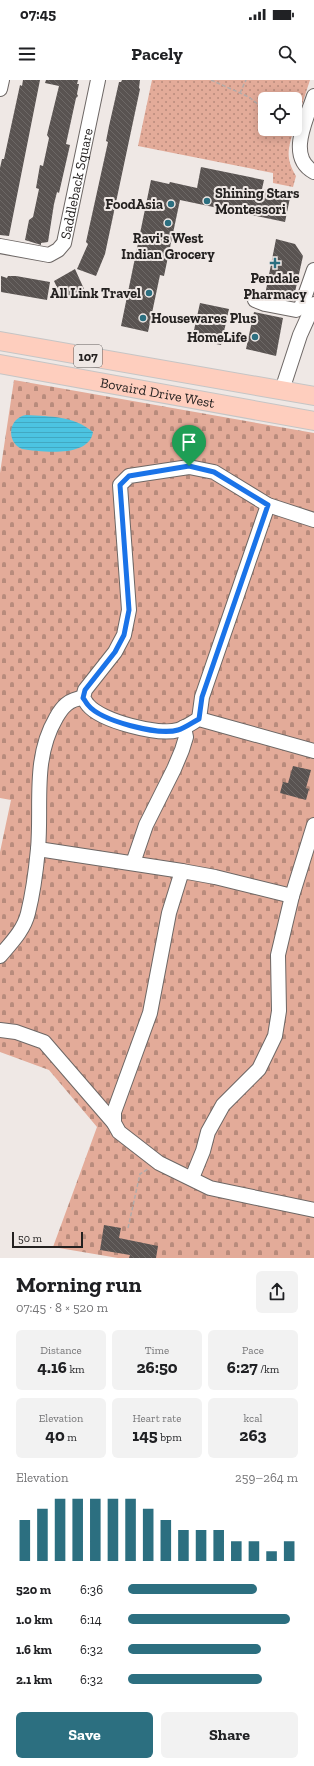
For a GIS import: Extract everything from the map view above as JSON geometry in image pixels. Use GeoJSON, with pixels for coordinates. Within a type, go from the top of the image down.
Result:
{"type":"FeatureCollection","features":[{"type":"Feature","properties":{"kind":"main road","name":"Bovaird Drive West"},"geometry":{"type":"LineString","coordinates":[[0,341],[314,396]]}},
{"type":"Feature","properties":{"kind":"main road","name":"Bovaird Drive West"},"geometry":{"type":"LineString","coordinates":[[0,364],[314,421]]}},
{"type":"Feature","properties":{"kind":"street"},"geometry":{"type":"LineString","coordinates":[[0,89],[2,80]]}},
{"type":"Feature","properties":{"kind":"street","name":"Saddleback Square"},"geometry":{"type":"LineString","coordinates":[[0,246],[49,255],[58,250],[64,243],[98,80]]}},
{"type":"Feature","properties":{"kind":"street"},"geometry":{"type":"LineString","coordinates":[[314,96],[298,148],[305,164],[314,172]]}},
{"type":"Feature","properties":{"kind":"street"},"geometry":{"type":"LineString","coordinates":[[256,300],[265,304],[296,310],[301,307],[314,270]]}},
{"type":"Feature","properties":{"kind":"street"},"geometry":{"type":"LineString","coordinates":[[282,390],[300,334],[314,304]]}},
{"type":"Feature","properties":{"kind":"street"},"geometry":{"type":"LineString","coordinates":[[314,520],[268,505],[214,472],[189,466],[129,476],[120,485],[129,610],[124,635],[115,652],[85,690],[83,698],[88,706],[122,723],[144,729],[160,731],[178,730],[199,719],[314,751]]}},
{"type":"Feature","properties":{"kind":"street"},"geometry":{"type":"LineString","coordinates":[[199,719],[202,697],[268,505]]}},
{"type":"Feature","properties":{"kind":"street"},"geometry":{"type":"LineString","coordinates":[[0,956],[19,934],[28,914],[38,849],[40,766],[43,745],[52,724],[64,706],[72,700],[83,698]]}},
{"type":"Feature","properties":{"kind":"street"},"geometry":{"type":"LineString","coordinates":[[132,863],[146,825],[174,770],[186,737],[184,727]]}},
{"type":"Feature","properties":{"kind":"street"},"geometry":{"type":"LineString","coordinates":[[192,1178],[203,1151],[208,1132],[224,1105],[259,1069],[276,1036],[279,1011],[278,955],[292,896],[314,825]]}},
{"type":"Feature","properties":{"kind":"street"},"geometry":{"type":"LineString","coordinates":[[38,849],[215,877],[292,896]]}},
{"type":"Feature","properties":{"kind":"street"},"geometry":{"type":"LineString","coordinates":[[114,1124],[114,1112],[150,1013],[169,913],[182,871]]}},
{"type":"Feature","properties":{"kind":"street"},"geometry":{"type":"LineString","coordinates":[[0,1030],[16,1032],[44,1042],[114,1124],[119,1132],[159,1163],[210,1188],[314,1210]]}},
{"type":"Feature","properties":{"kind":"path"},"geometry":{"type":"LineString","coordinates":[[211,80],[249,97],[258,104]]}},
{"type":"Feature","properties":{"kind":"path"},"geometry":{"type":"LineString","coordinates":[[240,93],[246,80]]}},
{"type":"Feature","properties":{"kind":"path"},"geometry":{"type":"LineString","coordinates":[[128,1228],[140,1174],[159,1163]]}},
{"type":"Feature","properties":{"kind":"green space"},"geometry":{"type":"Polygon","coordinates":[[[152,80],[310,80],[302,105],[302,92],[258,92],[258,136],[292,136],[289,148],[289,158],[290,164],[296,176],[293,187],[273,183],[273,173],[138,146],[152,80]]]}},
{"type":"Feature","properties":{"kind":"green space"},"geometry":{"type":"Polygon","coordinates":[[[14,380],[314,433],[314,1258],[118,1258],[53,1247],[97,1127],[49,1070],[0,1052],[0,852],[11,800],[0,798],[0,473],[14,380]]]}},
{"type":"Feature","properties":{"kind":"water"},"geometry":{"type":"Polygon","coordinates":[[[26,415],[61,418],[77,422],[93,432],[90,440],[83,446],[74,450],[52,452],[22,449],[13,441],[11,430],[13,425],[20,417],[26,415]]]}},
{"type":"Feature","properties":{"kind":"building"},"geometry":{"type":"Polygon","coordinates":[[[23,80],[40,80],[9,236],[0,235],[0,168],[2,159],[4,159],[20,85],[22,86],[23,80]]]}},
{"type":"Feature","properties":{"kind":"building"},"geometry":{"type":"Polygon","coordinates":[[[46,80],[78,80],[77,84],[79,84],[78,96],[76,98],[66,144],[70,145],[59,193],[57,192],[54,204],[48,242],[41,243],[41,245],[25,240],[29,220],[33,217],[39,189],[36,188],[40,165],[43,166],[49,138],[47,135],[59,86],[45,83],[46,80]]]}},
{"type":"Feature","properties":{"kind":"building"},"geometry":{"type":"Polygon","coordinates":[[[122,80],[140,80],[140,89],[105,254],[96,276],[77,269],[88,244],[86,242],[108,142],[106,141],[109,126],[119,82],[122,80]]]}},
{"type":"Feature","properties":{"kind":"building"},"geometry":{"type":"Polygon","coordinates":[[[201,167],[264,180],[262,189],[283,194],[284,191],[291,193],[285,222],[180,200],[164,276],[160,275],[148,332],[121,326],[151,180],[169,184],[170,182],[197,188],[201,167]]]}},
{"type":"Feature","properties":{"kind":"building"},"geometry":{"type":"Polygon","coordinates":[[[276,239],[295,244],[303,256],[293,301],[265,295],[276,239]]]}},
{"type":"Feature","properties":{"kind":"building"},"geometry":{"type":"Polygon","coordinates":[[[75,269],[84,289],[81,290],[82,292],[63,300],[54,281],[75,269]]]}},
{"type":"Feature","properties":{"kind":"building"},"geometry":{"type":"Polygon","coordinates":[[[1,276],[7,278],[8,276],[16,276],[50,282],[47,300],[1,292],[1,276]]]}},
{"type":"Feature","properties":{"kind":"building"},"geometry":{"type":"Polygon","coordinates":[[[200,303],[229,309],[221,345],[192,339],[200,303]]]}},
{"type":"Feature","properties":{"kind":"building"},"geometry":{"type":"Polygon","coordinates":[[[254,312],[283,318],[276,356],[246,349],[254,312]]]}},
{"type":"Feature","properties":{"kind":"building"},"geometry":{"type":"Polygon","coordinates":[[[293,766],[311,770],[306,788],[309,789],[306,800],[280,793],[283,782],[288,783],[293,766]]]}},
{"type":"Feature","properties":{"kind":"building"},"geometry":{"type":"Polygon","coordinates":[[[104,1225],[121,1228],[119,1238],[158,1246],[156,1258],[129,1258],[130,1255],[100,1250],[104,1225]]]}},
{"type":"Feature","properties":{"kind":"place","name":"Shining Stars Montessori"},"geometry":{"type":"Point","coordinates":[207,201]}},
{"type":"Feature","properties":{"kind":"place","name":"FoodAsia"},"geometry":{"type":"Point","coordinates":[171,204]}},
{"type":"Feature","properties":{"kind":"place","name":"Ravi's West Indian Grocery"},"geometry":{"type":"Point","coordinates":[168,223]}},
{"type":"Feature","properties":{"kind":"place","name":"Pendale Pharmacy"},"geometry":{"type":"Point","coordinates":[275,263]}},
{"type":"Feature","properties":{"kind":"place","name":"All Link Travel"},"geometry":{"type":"Point","coordinates":[149,293]}},
{"type":"Feature","properties":{"kind":"place","name":"Housewares Plus"},"geometry":{"type":"Point","coordinates":[143,318]}},
{"type":"Feature","properties":{"kind":"place","name":"HomeLife"},"geometry":{"type":"Point","coordinates":[255,337]}},
{"type":"Feature","properties":{"kind":"route"},"geometry":{"type":"LineString","coordinates":[[189,466],[214,472],[268,505],[202,697],[199,719],[178,730],[160,731],[144,729],[122,723],[98,712],[88,706],[83,698],[85,690],[115,652],[124,635],[129,610],[120,485],[129,476],[189,466]]}}]}
